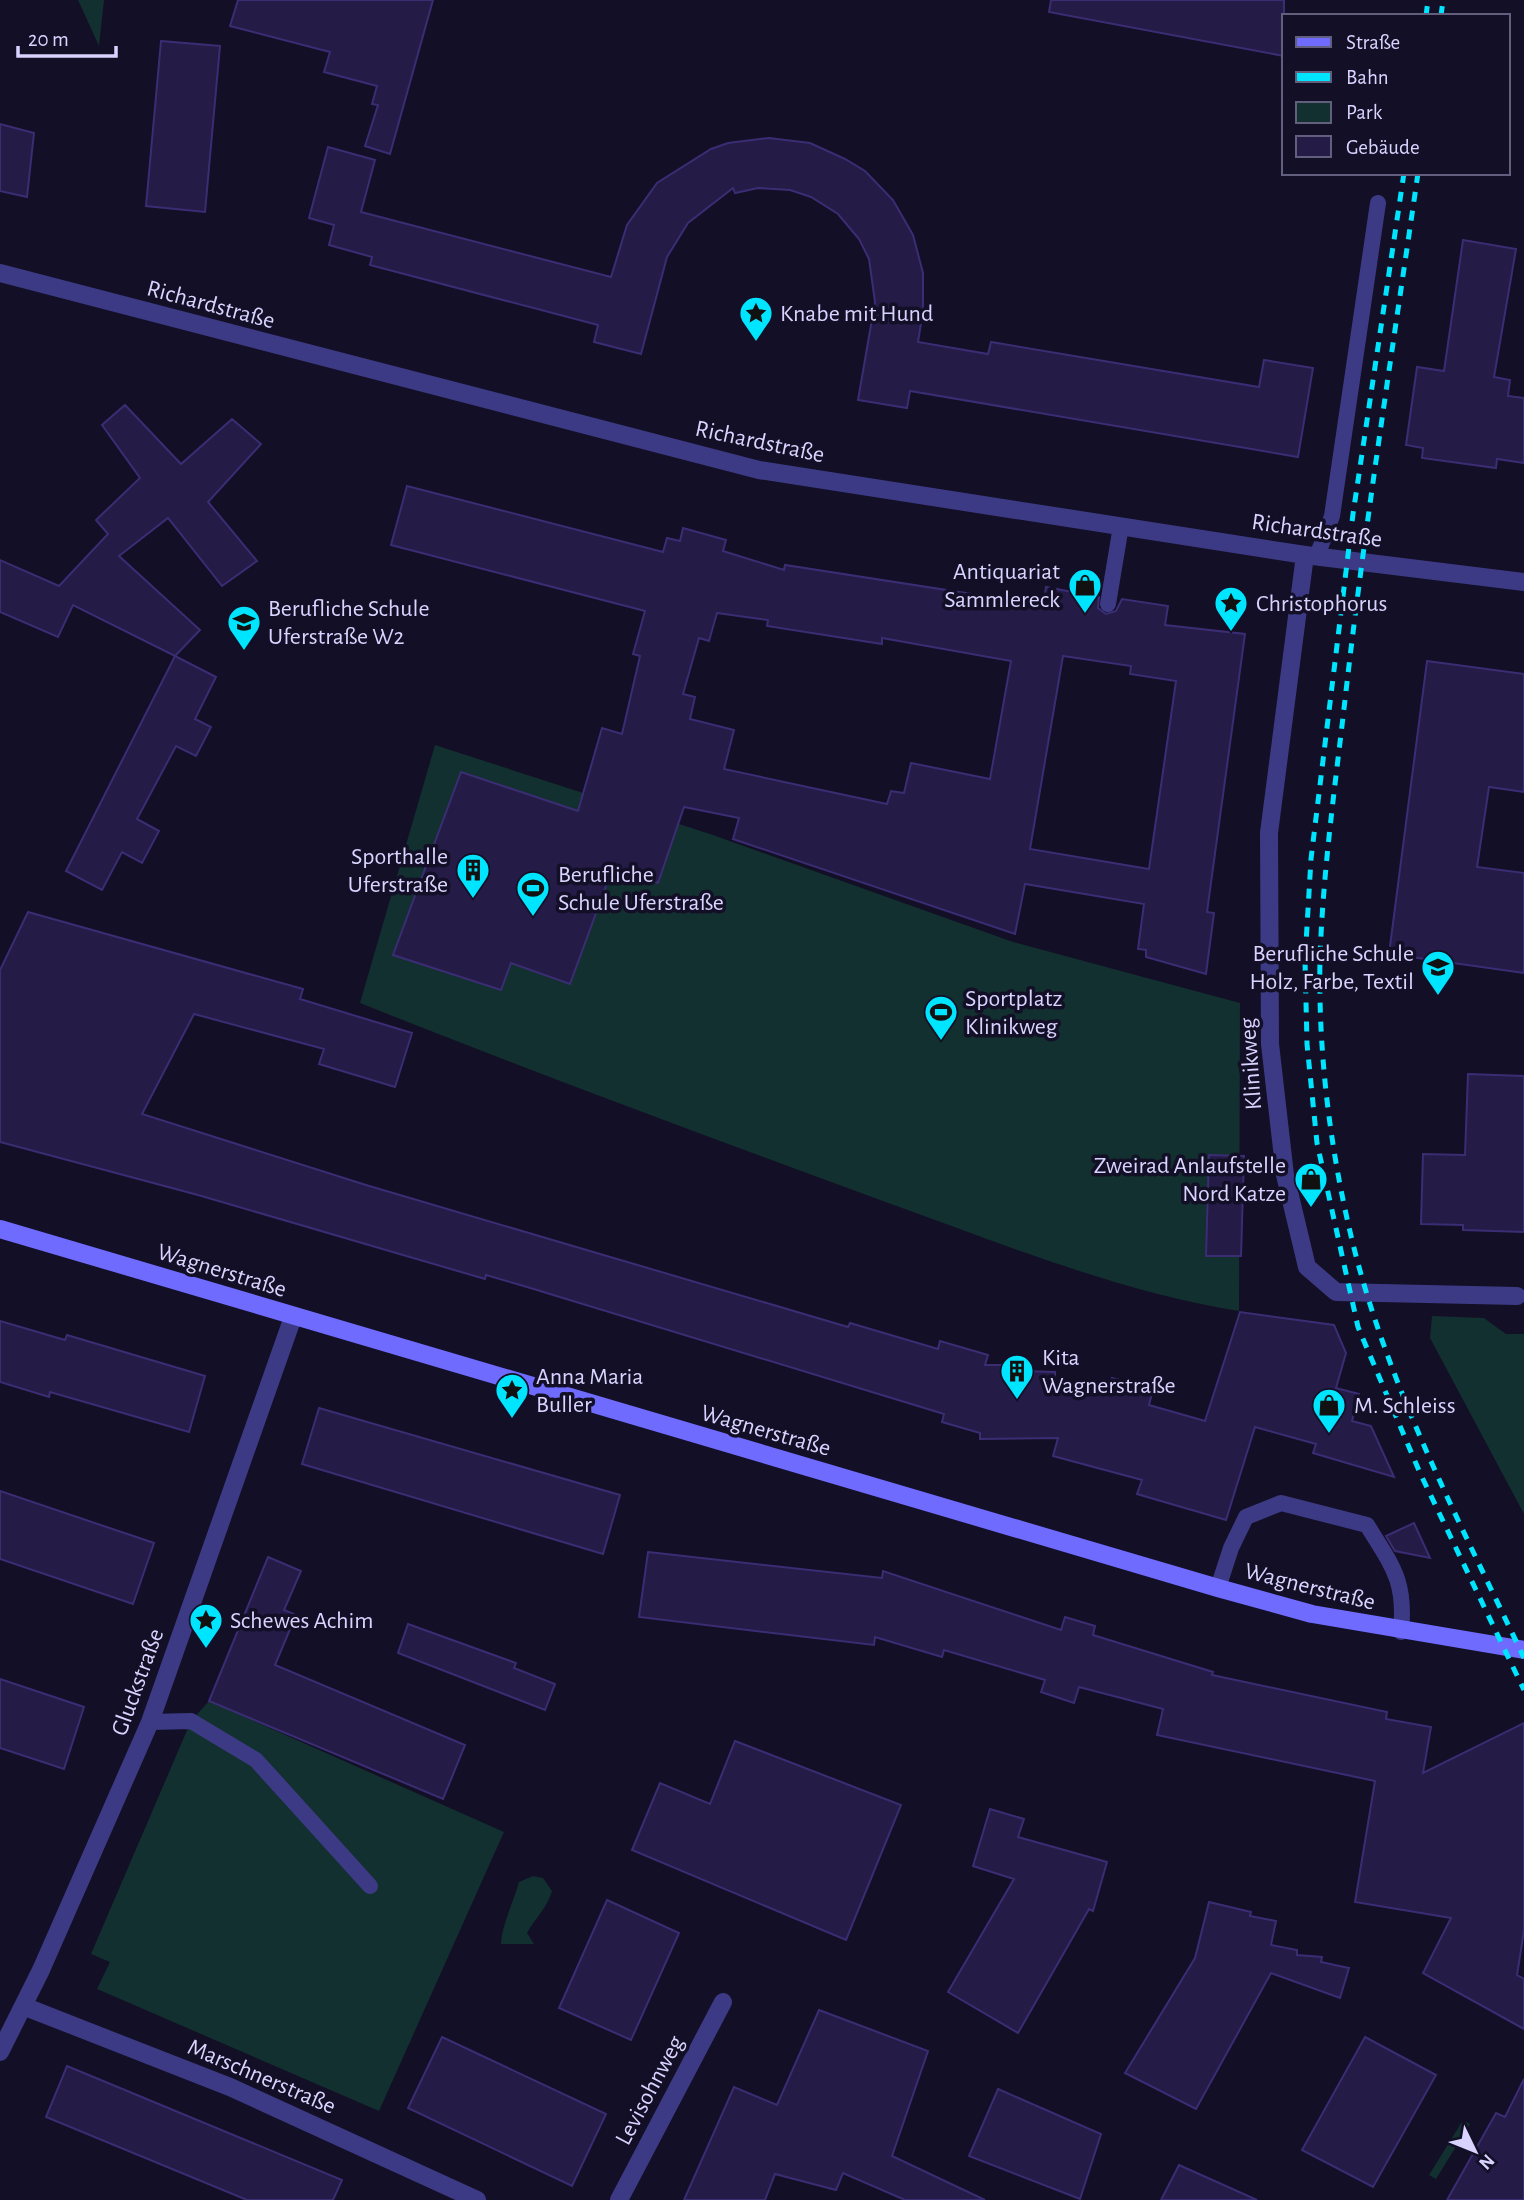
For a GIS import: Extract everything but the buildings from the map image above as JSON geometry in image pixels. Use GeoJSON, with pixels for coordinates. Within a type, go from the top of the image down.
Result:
{"type":"FeatureCollection","features":[{"type":"Feature","properties":{"kind":"main road","name":"Wagnerstraße"},"geometry":{"type":"LineString","coordinates":[[0,1229],[1312,1614],[1401,1632],[1524,1650]]}},
{"type":"Feature","properties":{"kind":"street","name":"Richardstraße"},"geometry":{"type":"LineString","coordinates":[[0,274],[759,470],[1311,555],[1524,582]]}},
{"type":"Feature","properties":{"kind":"street","name":"Klinikweg"},"geometry":{"type":"LineString","coordinates":[[1311,555],[1269,833],[1268,876],[1270,1044],[1285,1175],[1307,1267],[1336,1292],[1520,1297]]}},
{"type":"Feature","properties":{"kind":"street","name":"Gluckstraße"},"geometry":{"type":"LineString","coordinates":[[0,2052],[150,1722],[293,1317]]}},
{"type":"Feature","properties":{"kind":"street","name":"Levisohnweg"},"geometry":{"type":"LineString","coordinates":[[619,2200],[723,2002]]}},
{"type":"Feature","properties":{"kind":"street","name":"Marschnerstraße"},"geometry":{"type":"LineString","coordinates":[[23,2006],[230,2087],[477,2200]]}},
{"type":"Feature","properties":{"kind":"lane"},"geometry":{"type":"LineString","coordinates":[[1311,555],[1332,516],[1378,203]]}},
{"type":"Feature","properties":{"kind":"lane"},"geometry":{"type":"LineString","coordinates":[[1108,604],[1121,526]]}},
{"type":"Feature","properties":{"kind":"lane"},"geometry":{"type":"LineString","coordinates":[[1218,1588],[1231,1548],[1246,1517],[1281,1503],[1367,1525],[1396,1571],[1404,1601],[1401,1632]]}},
{"type":"Feature","properties":{"kind":"lane"},"geometry":{"type":"LineString","coordinates":[[150,1722],[191,1721],[256,1760],[370,1886]]}},
{"type":"Feature","properties":{"kind":"green space"},"geometry":{"type":"Polygon","coordinates":[[[78,0],[104,0],[99,46],[78,0]]]}},
{"type":"Feature","properties":{"kind":"green space","name":"Sportplatz Klinikweg"},"geometry":{"type":"Polygon","coordinates":[[[435,745],[710,834],[1013,942],[1240,1003],[1239,1311],[1147,1291],[1057,1264],[619,1103],[360,1003],[435,745]]]}},
{"type":"Feature","properties":{"kind":"green space"},"geometry":{"type":"Polygon","coordinates":[[[1432,1316],[1484,1318],[1506,1334],[1524,1334],[1524,1514],[1430,1338],[1432,1316]]]}},
{"type":"Feature","properties":{"kind":"green space"},"geometry":{"type":"Polygon","coordinates":[[[209,1701],[504,1832],[379,2111],[97,1989],[110,1962],[91,1954],[191,1721],[209,1701]]]}},
{"type":"Feature","properties":{"kind":"green space"},"geometry":{"type":"Polygon","coordinates":[[[533,1876],[543,1878],[552,1891],[527,1933],[534,1944],[501,1944],[505,1922],[519,1882],[533,1876]]]}},
{"type":"Feature","properties":{"kind":"green space"},"geometry":{"type":"Polygon","coordinates":[[[1463,2120],[1470,2124],[1436,2179],[1429,2175],[1463,2120]]]}},
{"type":"Feature","properties":{"kind":"railway"},"geometry":{"type":"LineString","coordinates":[[1426,14],[1428,0]]}},
{"type":"Feature","properties":{"kind":"railway"},"geometry":{"type":"LineString","coordinates":[[1441,14],[1443,0]]}},
{"type":"Feature","properties":{"kind":"railway"},"geometry":{"type":"LineString","coordinates":[[1404,175],[1353,514],[1311,859],[1305,960],[1307,1044],[1317,1143],[1358,1327],[1420,1473],[1524,1690]]}},
{"type":"Feature","properties":{"kind":"railway"},"geometry":{"type":"LineString","coordinates":[[1418,175],[1362,561],[1330,824],[1320,958],[1323,1065],[1344,1206],[1367,1295],[1385,1349],[1428,1454],[1524,1658]]}},
{"type":"Feature","properties":{"kind":"place","name":"Knabe mit Hund"},"geometry":{"type":"Point","coordinates":[756,343]}},
{"type":"Feature","properties":{"kind":"place","name":"Antiquariat Sammlereck"},"geometry":{"type":"Point","coordinates":[1085,615]}},
{"type":"Feature","properties":{"kind":"place","name":"Christophorus"},"geometry":{"type":"Point","coordinates":[1231,633]}},
{"type":"Feature","properties":{"kind":"place","name":"Berufliche Schule Uferstraße W2"},"geometry":{"type":"Point","coordinates":[244,652]}},
{"type":"Feature","properties":{"kind":"place","name":"Sporthalle Uferstraße"},"geometry":{"type":"Point","coordinates":[473,900]}},
{"type":"Feature","properties":{"kind":"place","name":"Berufliche Schule Uferstraße"},"geometry":{"type":"Point","coordinates":[533,918]}},
{"type":"Feature","properties":{"kind":"place","name":"Berufliche Schule Holz, Farbe, Textil"},"geometry":{"type":"Point","coordinates":[1438,997]}},
{"type":"Feature","properties":{"kind":"place","name":"Sportplatz Klinikweg"},"geometry":{"type":"Point","coordinates":[941,1042]}},
{"type":"Feature","properties":{"kind":"place","name":"Zweirad Anlaufstelle Nord Katze"},"geometry":{"type":"Point","coordinates":[1311,1209]}},
{"type":"Feature","properties":{"kind":"place","name":"Kita Wagnerstraße"},"geometry":{"type":"Point","coordinates":[1017,1401]}},
{"type":"Feature","properties":{"kind":"place","name":"Anna Maria Buller"},"geometry":{"type":"Point","coordinates":[512,1420]}},
{"type":"Feature","properties":{"kind":"place","name":"M. Schleiss"},"geometry":{"type":"Point","coordinates":[1329,1435]}},
{"type":"Feature","properties":{"kind":"place","name":"Schewes Achim"},"geometry":{"type":"Point","coordinates":[206,1650]}}]}
